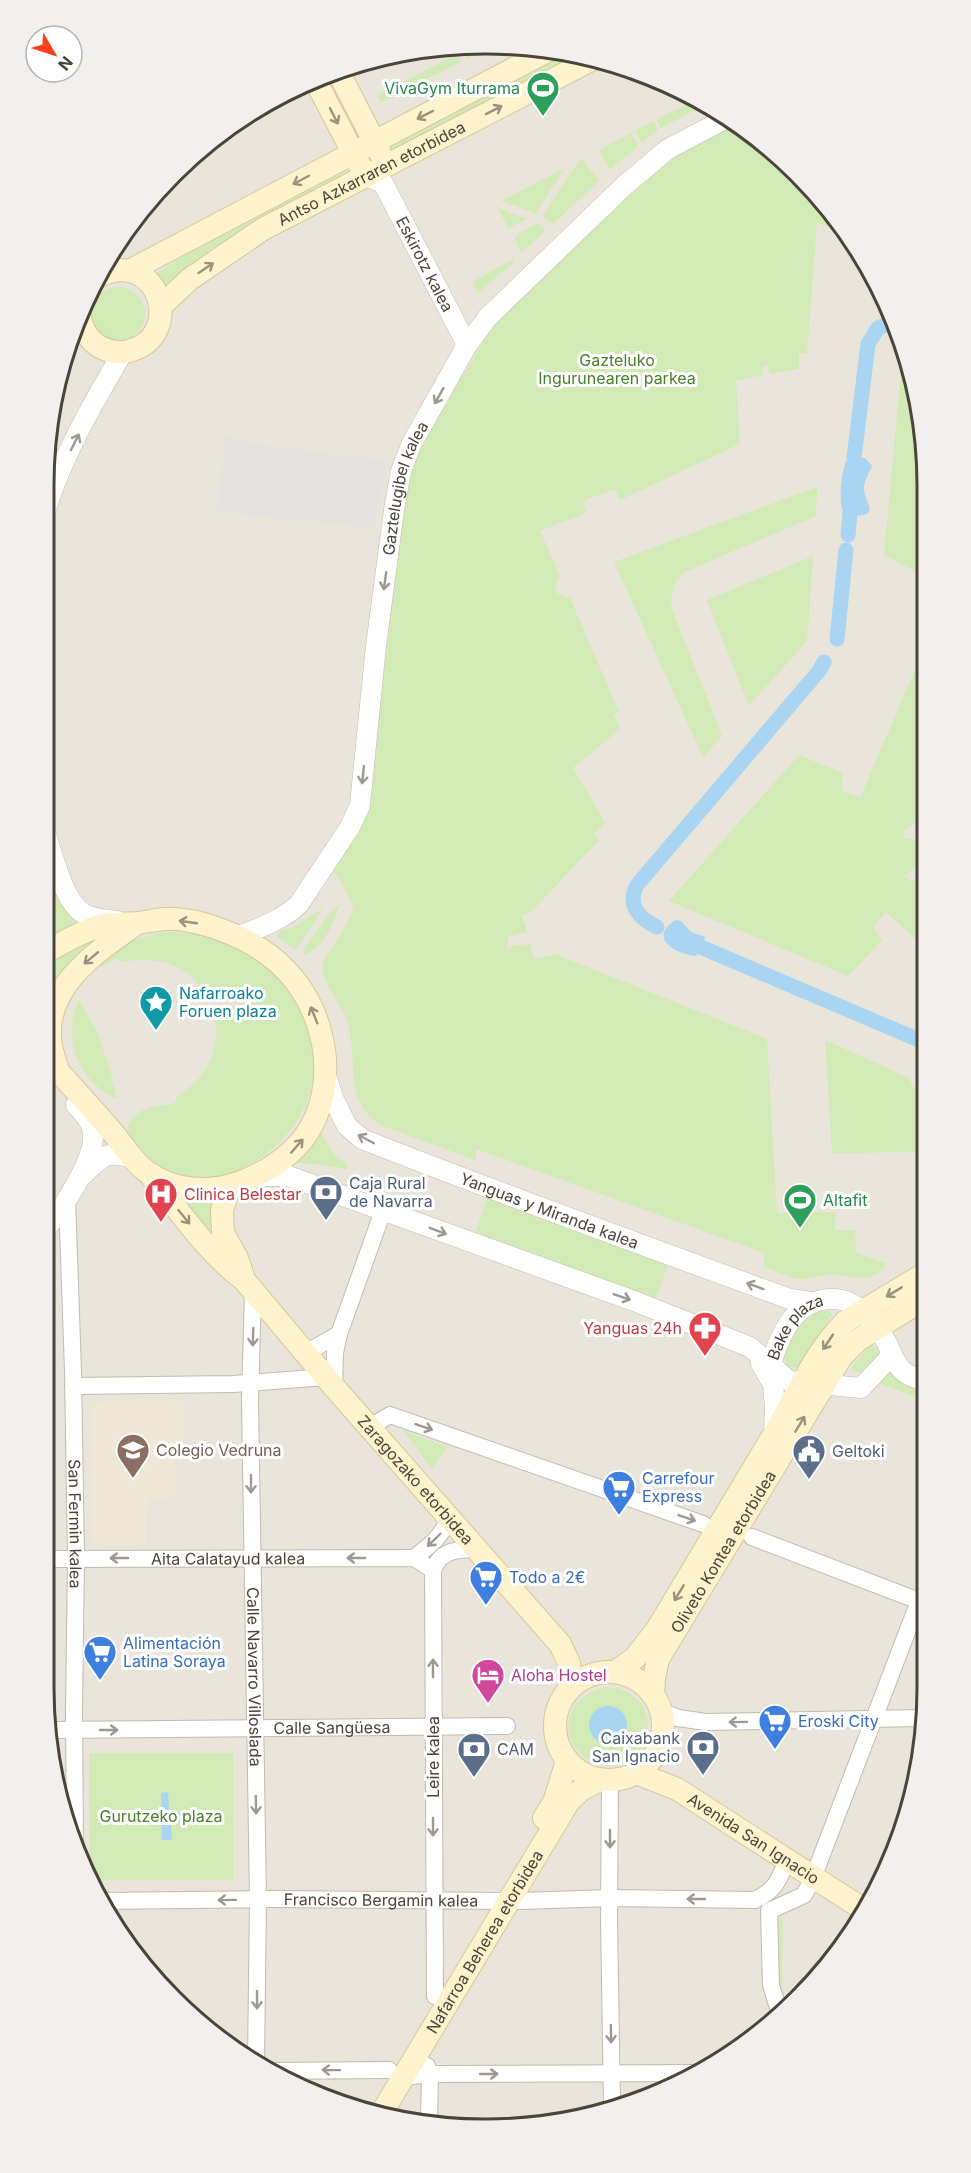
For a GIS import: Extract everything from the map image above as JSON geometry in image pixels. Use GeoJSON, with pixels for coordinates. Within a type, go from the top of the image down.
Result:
{"type":"FeatureCollection","features":[{"type":"Feature","properties":{"kind":"main road","name":"Antso Azkarraren etorbidea"},"geometry":{"type":"LineString","coordinates":[[112,271],[131,270],[535,57]]}},
{"type":"Feature","properties":{"kind":"main road","name":"Antso Azkarraren etorbidea"},"geometry":{"type":"LineString","coordinates":[[161,306],[190,279],[263,229],[378,175],[582,65]]}},
{"type":"Feature","properties":{"kind":"main road","name":"Eskirotz kalea"},"geometry":{"type":"LineString","coordinates":[[342,79],[374,141],[378,175]]}},
{"type":"Feature","properties":{"kind":"main road","name":"Eskirotz kalea"},"geometry":{"type":"LineString","coordinates":[[319,87],[353,152],[378,175]]}},
{"type":"Feature","properties":{"kind":"main road"},"geometry":{"type":"LineString","coordinates":[[84,329],[88,338],[102,348],[123,352],[137,349],[146,343],[159,326],[161,306],[153,286],[143,276],[131,270]]}},
{"type":"Feature","properties":{"kind":"main road"},"geometry":{"type":"LineString","coordinates":[[54,948],[99,926],[166,919],[196,923],[237,937],[270,956],[284,968],[302,990],[321,1034],[325,1072],[323,1099],[310,1128],[290,1153],[257,1176],[230,1186],[202,1190],[174,1186],[140,1165],[58,1071],[54,1055]]}},
{"type":"Feature","properties":{"kind":"main road"},"geometry":{"type":"LineString","coordinates":[[54,1015],[60,996],[81,966],[138,923]]}},
{"type":"Feature","properties":{"kind":"main road","name":"Zaragozako etorbidea"},"geometry":{"type":"LineString","coordinates":[[140,1165],[205,1243],[249,1285],[448,1519],[560,1644],[569,1663],[571,1687]]}},
{"type":"Feature","properties":{"kind":"main road","name":"Zaragozako etorbidea"},"geometry":{"type":"LineString","coordinates":[[230,1186],[222,1210],[223,1233],[249,1285]]}},
{"type":"Feature","properties":{"kind":"main road"},"geometry":{"type":"LineString","coordinates":[[814,1382],[858,1340],[869,1320],[917,1280]]}},
{"type":"Feature","properties":{"kind":"main road"},"geometry":{"type":"LineString","coordinates":[[869,1320],[917,1301]]}},
{"type":"Feature","properties":{"kind":"main road","name":"Oliveto Kontea etorbidea"},"geometry":{"type":"LineString","coordinates":[[605,1672],[635,1658],[652,1637],[774,1435],[814,1382]]}},
{"type":"Feature","properties":{"kind":"main road","name":"Oliveto Kontea etorbidea"},"geometry":{"type":"LineString","coordinates":[[657,1703],[654,1678],[658,1659],[814,1382]]}},
{"type":"Feature","properties":{"kind":"main road"},"geometry":{"type":"LineString","coordinates":[[560,1644],[605,1672],[637,1680],[657,1703],[663,1729],[659,1747],[650,1762],[636,1773],[624,1778],[605,1780],[582,1773],[567,1761],[559,1750],[554,1723],[559,1704],[571,1687],[581,1679],[605,1672]]}},
{"type":"Feature","properties":{"kind":"main road","name":"Nafarroa Beherea etorbidea"},"geometry":{"type":"LineString","coordinates":[[370,2103],[419,2050],[554,1802],[567,1761]]}},
{"type":"Feature","properties":{"kind":"main road","name":"Avenida San Ignacio"},"geometry":{"type":"LineString","coordinates":[[636,1773],[676,1789],[857,1906]]}},
{"type":"Feature","properties":{"kind":"main road","name":"Nafarroa Beherea etorbidea"},"geometry":{"type":"LineString","coordinates":[[384,2107],[396,2074],[435,1996],[569,1801],[581,1790],[605,1780]]}},
{"type":"Feature","properties":{"kind":"street","name":"Gaztelugibel kalea"},"geometry":{"type":"LineString","coordinates":[[237,937],[289,914],[299,904],[350,827],[360,805],[376,646],[401,471],[411,445],[467,345],[488,317],[625,185],[668,149],[718,123]]}},
{"type":"Feature","properties":{"kind":"street","name":"Eskirotz kalea"},"geometry":{"type":"LineString","coordinates":[[378,175],[467,345]]}},
{"type":"Feature","properties":{"kind":"street"},"geometry":{"type":"LineString","coordinates":[[54,482],[102,387],[123,352]]}},
{"type":"Feature","properties":{"kind":"street"},"geometry":{"type":"LineString","coordinates":[[54,855],[72,903],[84,914],[102,919],[138,923]]}},
{"type":"Feature","properties":{"kind":"street"},"geometry":{"type":"LineString","coordinates":[[58,1071],[70,1099],[92,1127],[94,1140],[91,1152],[72,1190]]}},
{"type":"Feature","properties":{"kind":"street","name":"Yanguas y Miranda kalea"},"geometry":{"type":"LineString","coordinates":[[325,1072],[334,1100],[347,1126],[362,1139],[586,1225],[790,1299],[810,1302]]}},
{"type":"Feature","properties":{"kind":"street"},"geometry":{"type":"LineString","coordinates":[[54,1216],[72,1190],[101,1157],[114,1153],[140,1165]]}},
{"type":"Feature","properties":{"kind":"street"},"geometry":{"type":"LineString","coordinates":[[257,1176],[288,1176],[634,1301],[750,1347],[771,1363]]}},
{"type":"Feature","properties":{"kind":"street","name":"San Fermin kalea"},"geometry":{"type":"LineString","coordinates":[[72,1190],[76,1558],[75,1819]]}},
{"type":"Feature","properties":{"kind":"street"},"geometry":{"type":"LineString","coordinates":[[74,1386],[330,1382],[339,1334],[383,1211]]}},
{"type":"Feature","properties":{"kind":"street","name":"Calle Navarro Villoslada"},"geometry":{"type":"LineString","coordinates":[[249,1285],[258,1899],[256,2052]]}},
{"type":"Feature","properties":{"kind":"street","name":"Bake plaza"},"geometry":{"type":"LineString","coordinates":[[869,1320],[848,1302],[837,1299],[810,1302],[797,1312],[778,1341],[771,1363],[779,1374],[789,1381],[861,1388],[892,1355]]}},
{"type":"Feature","properties":{"kind":"street"},"geometry":{"type":"LineString","coordinates":[[869,1320],[885,1340],[902,1370],[917,1379]]}},
{"type":"Feature","properties":{"kind":"street"},"geometry":{"type":"LineString","coordinates":[[306,1353],[339,1334]]}},
{"type":"Feature","properties":{"kind":"street","name":"Bake plaza"},"geometry":{"type":"LineString","coordinates":[[750,1347],[773,1384],[774,1435]]}},
{"type":"Feature","properties":{"kind":"street"},"geometry":{"type":"LineString","coordinates":[[370,1427],[390,1415],[703,1524]]}},
{"type":"Feature","properties":{"kind":"street"},"geometry":{"type":"LineString","coordinates":[[448,1519],[445,1529],[437,1540],[414,1558],[433,1570],[438,1558],[447,1553],[475,1549]]}},
{"type":"Feature","properties":{"kind":"street"},"geometry":{"type":"LineString","coordinates":[[752,1537],[917,1600]]}},
{"type":"Feature","properties":{"kind":"street","name":"Aita Calatayud kalea"},"geometry":{"type":"LineString","coordinates":[[54,1559],[414,1558]]}},
{"type":"Feature","properties":{"kind":"street","name":"Leire kalea"},"geometry":{"type":"LineString","coordinates":[[433,1570],[435,1996]]}},
{"type":"Feature","properties":{"kind":"street"},"geometry":{"type":"LineString","coordinates":[[777,2005],[771,1985],[769,1911],[804,1895],[813,1878],[917,1606]]}},
{"type":"Feature","properties":{"kind":"street"},"geometry":{"type":"LineString","coordinates":[[657,1703],[678,1718],[706,1722],[916,1718]]}},
{"type":"Feature","properties":{"kind":"street","name":"Calle Sangüesa"},"geometry":{"type":"LineString","coordinates":[[56,1730],[507,1726]]}},
{"type":"Feature","properties":{"kind":"street"},"geometry":{"type":"LineString","coordinates":[[605,1780],[611,1898],[609,1917],[612,2100]]}},
{"type":"Feature","properties":{"kind":"street","name":"Francisco Bergamin kalea"},"geometry":{"type":"LineString","coordinates":[[111,1901],[611,1898],[755,1900],[767,1894],[777,1884],[787,1861]]}},
{"type":"Feature","properties":{"kind":"street"},"geometry":{"type":"LineString","coordinates":[[419,2050],[430,2073],[429,2115]]}},
{"type":"Feature","properties":{"kind":"street"},"geometry":{"type":"LineString","coordinates":[[287,2071],[396,2074],[679,2073]]}},
{"type":"Feature","properties":{"kind":"shaded area"},"geometry":{"type":"Polygon","coordinates":[[[486,54],[542,58],[570,62],[624,77],[676,98],[725,127],[770,161],[810,201],[844,246],[873,295],[894,347],[909,401],[917,486],[917,1688],[909,1772],[894,1826],[873,1878],[859,1903],[828,1950],[810,1972],[791,1993],[748,2030],[701,2061],[651,2086],[570,2111],[486,2119],[429,2115],[401,2111],[347,2096],[295,2075],[223,2030],[180,1993],[143,1950],[98,1878],[69,1799],[62,1772],[55,1716],[54,486],[62,401],[77,347],[98,295],[112,270],[143,223],[161,201],[180,180],[223,143],[295,98],[374,69],[401,62],[457,55],[486,54]]]}},
{"type":"Feature","properties":{"kind":"shaded area"},"geometry":{"type":"Polygon","coordinates":[[[225,434],[242,442],[387,461],[374,528],[217,512],[225,434]]]}},
{"type":"Feature","properties":{"kind":"shaded area","name":"Colegio Vedruna"},"geometry":{"type":"Polygon","coordinates":[[[184,1400],[183,1453],[175,1461],[175,1497],[147,1498],[146,1543],[98,1544],[92,1537],[91,1407],[100,1401],[184,1400]]]}},
{"type":"Feature","properties":{"kind":"green space"},"geometry":{"type":"Polygon","coordinates":[[[476,54],[467,59],[465,55],[476,54]]]}},
{"type":"Feature","properties":{"kind":"green space"},"geometry":{"type":"Polygon","coordinates":[[[458,55],[461,62],[381,102],[377,95],[458,55]]]}},
{"type":"Feature","properties":{"kind":"green space"},"geometry":{"type":"Polygon","coordinates":[[[551,59],[565,61],[394,149],[389,147],[389,143],[551,59]]]}},
{"type":"Feature","properties":{"kind":"green space"},"geometry":{"type":"Polygon","coordinates":[[[686,104],[696,109],[661,128],[657,119],[686,104]]]}},
{"type":"Feature","properties":{"kind":"green space"},"geometry":{"type":"Polygon","coordinates":[[[653,121],[658,130],[642,143],[635,131],[653,121]]]}},
{"type":"Feature","properties":{"kind":"green space","name":"Gazteluko Ingurunearen parkea"},"geometry":{"type":"Polygon","coordinates":[[[725,127],[748,143],[791,180],[832,229],[817,222],[807,354],[799,353],[799,369],[770,374],[768,366],[762,366],[763,375],[736,381],[740,444],[620,500],[615,489],[583,501],[586,513],[540,531],[560,576],[555,587],[558,594],[570,598],[619,712],[614,715],[620,729],[573,768],[605,823],[594,834],[599,840],[533,910],[522,916],[527,932],[513,936],[509,934],[506,950],[512,946],[530,944],[534,959],[555,954],[767,1039],[777,1213],[836,1212],[835,1230],[855,1230],[856,1253],[886,1263],[880,1271],[867,1277],[827,1275],[803,1279],[791,1277],[764,1267],[764,1253],[476,1149],[475,1160],[380,1125],[368,1114],[360,1102],[356,1088],[349,1029],[345,1015],[327,984],[323,971],[325,958],[339,938],[354,909],[342,883],[332,871],[377,727],[406,487],[417,454],[490,331],[527,289],[657,167],[725,127]]]}},
{"type":"Feature","properties":{"kind":"green space"},"geometry":{"type":"Polygon","coordinates":[[[631,133],[638,146],[610,170],[599,150],[631,133]]]}},
{"type":"Feature","properties":{"kind":"green space"},"geometry":{"type":"Polygon","coordinates":[[[581,158],[599,181],[553,224],[542,216],[581,158]]]}},
{"type":"Feature","properties":{"kind":"green space"},"geometry":{"type":"Polygon","coordinates":[[[342,168],[346,171],[344,174],[263,217],[165,294],[152,276],[257,211],[342,168]]]}},
{"type":"Feature","properties":{"kind":"green space"},"geometry":{"type":"Polygon","coordinates":[[[565,168],[536,213],[501,201],[565,168]]]}},
{"type":"Feature","properties":{"kind":"green space"},"geometry":{"type":"Polygon","coordinates":[[[498,208],[527,219],[508,228],[498,208]]]}},
{"type":"Feature","properties":{"kind":"green space"},"geometry":{"type":"Polygon","coordinates":[[[537,223],[546,230],[521,253],[514,237],[537,223]]]}},
{"type":"Feature","properties":{"kind":"green space"},"geometry":{"type":"Polygon","coordinates":[[[513,259],[514,262],[478,293],[472,282],[513,259]]]}},
{"type":"Feature","properties":{"kind":"green space"},"geometry":{"type":"Polygon","coordinates":[[[118,287],[128,289],[137,295],[144,309],[143,324],[137,333],[128,339],[118,341],[108,339],[99,333],[93,324],[91,314],[99,295],[108,289],[118,287]]]}},
{"type":"Feature","properties":{"kind":"green space"},"geometry":{"type":"Polygon","coordinates":[[[901,371],[909,401],[916,457],[917,572],[884,555],[901,371]]]}},
{"type":"Feature","properties":{"kind":"green space"},"geometry":{"type":"Polygon","coordinates":[[[817,487],[816,516],[684,572],[673,586],[671,607],[722,736],[703,757],[614,562],[817,487]]]}},
{"type":"Feature","properties":{"kind":"green space"},"geometry":{"type":"Polygon","coordinates":[[[813,556],[807,641],[749,706],[707,600],[813,556]]]}},
{"type":"Feature","properties":{"kind":"green space"},"geometry":{"type":"Polygon","coordinates":[[[917,665],[917,816],[914,823],[904,831],[904,839],[917,839],[917,867],[904,876],[911,881],[917,877],[917,941],[886,912],[873,927],[882,940],[848,976],[669,901],[799,755],[843,773],[841,790],[860,798],[917,665]]]}},
{"type":"Feature","properties":{"kind":"green space"},"geometry":{"type":"Polygon","coordinates":[[[54,868],[85,923],[54,939],[54,868]]]}},
{"type":"Feature","properties":{"kind":"green space"},"geometry":{"type":"Polygon","coordinates":[[[340,904],[324,939],[305,955],[304,948],[329,914],[340,904]]]}},
{"type":"Feature","properties":{"kind":"green space"},"geometry":{"type":"Polygon","coordinates":[[[323,908],[296,950],[278,938],[277,934],[281,931],[294,927],[323,908]]]}},
{"type":"Feature","properties":{"kind":"green space"},"geometry":{"type":"Polygon","coordinates":[[[106,931],[54,1005],[54,956],[106,931]]]}},
{"type":"Feature","properties":{"kind":"green space"},"geometry":{"type":"Polygon","coordinates":[[[163,932],[215,938],[237,947],[261,963],[292,996],[311,1039],[314,1054],[312,1084],[301,1113],[293,1126],[272,1149],[232,1173],[203,1177],[174,1174],[140,1150],[130,1135],[128,1127],[138,1113],[177,1102],[176,1097],[204,1072],[214,1052],[216,1027],[214,1014],[256,997],[254,990],[209,999],[192,977],[172,965],[160,962],[135,960],[121,962],[117,958],[94,969],[126,942],[163,932]]]}},
{"type":"Feature","properties":{"kind":"green space"},"geometry":{"type":"Polygon","coordinates":[[[79,1000],[98,1034],[117,1099],[92,1082],[77,1057],[72,1029],[79,1000]]]}},
{"type":"Feature","properties":{"kind":"green space"},"geometry":{"type":"Polygon","coordinates":[[[825,1040],[909,1078],[917,1094],[917,1152],[832,1153],[825,1040]]]}},
{"type":"Feature","properties":{"kind":"green space"},"geometry":{"type":"Polygon","coordinates":[[[320,1132],[334,1154],[348,1165],[346,1169],[296,1163],[320,1132]]]}},
{"type":"Feature","properties":{"kind":"green space"},"geometry":{"type":"Polygon","coordinates":[[[174,1197],[201,1201],[215,1199],[214,1227],[206,1233],[174,1197]]]}},
{"type":"Feature","properties":{"kind":"green space"},"geometry":{"type":"Polygon","coordinates":[[[488,1197],[669,1262],[655,1301],[474,1235],[488,1197]]]}},
{"type":"Feature","properties":{"kind":"green space"},"geometry":{"type":"Polygon","coordinates":[[[824,1310],[829,1310],[832,1314],[802,1364],[798,1368],[787,1366],[783,1355],[794,1332],[802,1321],[824,1310]]]}},
{"type":"Feature","properties":{"kind":"green space"},"geometry":{"type":"Polygon","coordinates":[[[870,1346],[878,1348],[879,1356],[865,1371],[854,1372],[851,1367],[870,1346]]]}},
{"type":"Feature","properties":{"kind":"green space"},"geometry":{"type":"Polygon","coordinates":[[[891,1370],[902,1383],[917,1390],[917,1397],[878,1383],[891,1370]]]}},
{"type":"Feature","properties":{"kind":"green space"},"geometry":{"type":"Polygon","coordinates":[[[403,1430],[447,1447],[432,1469],[403,1430]]]}},
{"type":"Feature","properties":{"kind":"green space"},"geometry":{"type":"Polygon","coordinates":[[[605,1687],[624,1691],[638,1700],[646,1713],[648,1727],[645,1742],[637,1754],[625,1763],[608,1766],[589,1761],[573,1743],[569,1733],[572,1713],[584,1697],[605,1687]],[[591,1717],[590,1730],[596,1740],[607,1744],[619,1741],[591,1717]]]}},
{"type":"Feature","properties":{"kind":"green space","name":"Gurutzeko plaza"},"geometry":{"type":"Polygon","coordinates":[[[89,1753],[233,1753],[233,1880],[99,1880],[90,1859],[89,1753]]]}},
{"type":"Feature","properties":{"kind":"green space"},"geometry":{"type":"Polygon","coordinates":[[[776,1918],[783,1918],[782,1986],[774,1985],[776,1918]]]}},
{"type":"Feature","properties":{"kind":"water"},"geometry":{"type":"Polygon","coordinates":[[[865,458],[872,466],[864,488],[870,510],[867,514],[859,516],[842,510],[841,504],[844,467],[846,461],[865,458]]]}},
{"type":"Feature","properties":{"kind":"water"},"geometry":{"type":"Polygon","coordinates":[[[676,920],[681,921],[691,932],[705,937],[703,948],[696,956],[680,952],[667,944],[664,933],[668,926],[676,920]]]}},
{"type":"Feature","properties":{"kind":"water"},"geometry":{"type":"Polygon","coordinates":[[[608,1706],[615,1707],[621,1712],[626,1718],[626,1732],[621,1738],[615,1743],[608,1744],[601,1743],[595,1738],[590,1732],[589,1725],[590,1718],[595,1712],[601,1707],[608,1706]]]}},
{"type":"Feature","properties":{"kind":"water"},"geometry":{"type":"Polygon","coordinates":[[[168,1792],[169,1812],[190,1812],[190,1821],[171,1822],[172,1840],[162,1840],[161,1822],[145,1822],[145,1815],[162,1814],[161,1793],[168,1792]]]}},
{"type":"Feature","properties":{"kind":"waterway"},"geometry":{"type":"LineString","coordinates":[[854,458],[868,344],[878,328],[886,325]]}},
{"type":"Feature","properties":{"kind":"waterway"},"geometry":{"type":"LineString","coordinates":[[848,535],[850,513]]}},
{"type":"Feature","properties":{"kind":"waterway"},"geometry":{"type":"LineString","coordinates":[[837,639],[846,550]]}},
{"type":"Feature","properties":{"kind":"waterway"},"geometry":{"type":"LineString","coordinates":[[657,927],[645,920],[636,910],[633,899],[637,885],[819,671],[824,662]]}},
{"type":"Feature","properties":{"kind":"waterway"},"geometry":{"type":"LineString","coordinates":[[703,948],[917,1039]]}},
{"type":"Feature","properties":{"kind":"place","name":"VivaGym Iturrama"},"geometry":{"type":"Point","coordinates":[543,117]}},
{"type":"Feature","properties":{"kind":"place","name":"Nafarroako Foruen plaza"},"geometry":{"type":"Point","coordinates":[156,1031]}},
{"type":"Feature","properties":{"kind":"place","name":"Caja Rural de Navarra"},"geometry":{"type":"Point","coordinates":[326,1221]}},
{"type":"Feature","properties":{"kind":"place","name":"Clinica Belestar"},"geometry":{"type":"Point","coordinates":[161,1223]}},
{"type":"Feature","properties":{"kind":"place","name":"Altafit"},"geometry":{"type":"Point","coordinates":[800,1229]}},
{"type":"Feature","properties":{"kind":"place","name":"Yanguas 24h"},"geometry":{"type":"Point","coordinates":[705,1357]}},
{"type":"Feature","properties":{"kind":"place","name":"Colegio Vedruna"},"geometry":{"type":"Point","coordinates":[133,1479]}},
{"type":"Feature","properties":{"kind":"place","name":"Geltoki"},"geometry":{"type":"Point","coordinates":[809,1480]}},
{"type":"Feature","properties":{"kind":"place","name":"Carrefour Express"},"geometry":{"type":"Point","coordinates":[619,1516]}},
{"type":"Feature","properties":{"kind":"place","name":"Todo a 2€"},"geometry":{"type":"Point","coordinates":[486,1606]}},
{"type":"Feature","properties":{"kind":"place","name":"Alimentación Latina Soraya"},"geometry":{"type":"Point","coordinates":[100,1681]}},
{"type":"Feature","properties":{"kind":"place","name":"Aloha Hostel"},"geometry":{"type":"Point","coordinates":[488,1704]}},
{"type":"Feature","properties":{"kind":"place","name":"Eroski City"},"geometry":{"type":"Point","coordinates":[775,1750]}},
{"type":"Feature","properties":{"kind":"place","name":"Caixabank San Ignacio"},"geometry":{"type":"Point","coordinates":[703,1776]}},
{"type":"Feature","properties":{"kind":"place","name":"CAM"},"geometry":{"type":"Point","coordinates":[474,1778]}}]}
